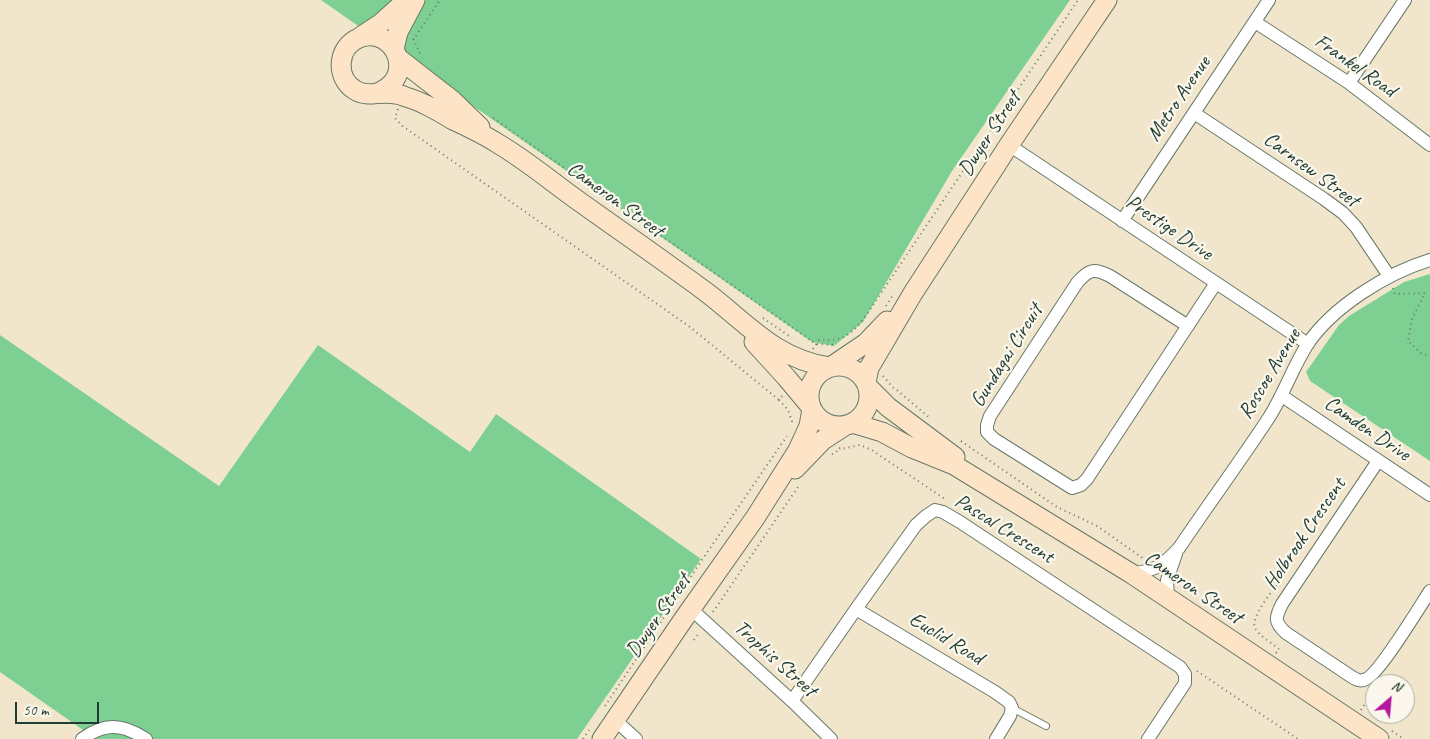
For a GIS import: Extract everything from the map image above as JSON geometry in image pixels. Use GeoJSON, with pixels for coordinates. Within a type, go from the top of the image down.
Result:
{"type":"FeatureCollection","features":[{"type":"Feature","properties":{"kind":"street"},"geometry":{"type":"LineString","coordinates":[[407,0],[380,24],[345,50],[341,58],[343,77],[348,85],[355,90],[364,94],[374,94],[391,86],[399,68],[396,54],[398,32],[415,0]]}},
{"type":"Feature","properties":{"kind":"street","name":"Dwyer Street"},"geometry":{"type":"LineString","coordinates":[[867,385],[869,368],[914,293],[1009,145],[1106,0]]}},
{"type":"Feature","properties":{"kind":"street","name":"Metro Avenue"},"geometry":{"type":"LineString","coordinates":[[1122,221],[1269,0]]}},
{"type":"Feature","properties":{"kind":"street"},"geometry":{"type":"LineString","coordinates":[[1349,83],[1405,0]]}},
{"type":"Feature","properties":{"kind":"street","name":"Frankel Road"},"geometry":{"type":"LineString","coordinates":[[1255,22],[1349,83],[1430,145]]}},
{"type":"Feature","properties":{"kind":"street"},"geometry":{"type":"LineString","coordinates":[[355,41],[369,36],[379,38],[387,42],[396,54]]}},
{"type":"Feature","properties":{"kind":"street","name":"Cameron Street"},"geometry":{"type":"LineString","coordinates":[[396,54],[452,100],[497,143]]}},
{"type":"Feature","properties":{"kind":"street","name":"Cameron Street"},"geometry":{"type":"LineString","coordinates":[[374,94],[394,93],[415,99],[497,143],[706,292],[764,340],[784,353],[812,364],[831,366]]}},
{"type":"Feature","properties":{"kind":"street","name":"Carnsew Street"},"geometry":{"type":"LineString","coordinates":[[1194,113],[1343,213],[1356,227],[1389,276]]}},
{"type":"Feature","properties":{"kind":"street","name":"Prestige Drive"},"geometry":{"type":"LineString","coordinates":[[1009,145],[1308,344]]}},
{"type":"Feature","properties":{"kind":"street","name":"Roscoe Avenue"},"geometry":{"type":"LineString","coordinates":[[1179,548],[1268,419],[1282,396],[1308,344],[1336,313],[1358,295],[1397,271],[1430,260]]}},
{"type":"Feature","properties":{"kind":"street","name":"Gundagai Circuit"},"geometry":{"type":"LineString","coordinates":[[1188,326],[1110,276],[1097,270],[1089,271],[1077,283],[990,416],[986,432],[994,439],[1072,488],[1081,485],[1093,471],[1188,326],[1216,283]]}},
{"type":"Feature","properties":{"kind":"street","name":"Cameron Street"},"geometry":{"type":"LineString","coordinates":[[706,292],[777,366],[811,408]]}},
{"type":"Feature","properties":{"kind":"street","name":"Dwyer Street"},"geometry":{"type":"LineString","coordinates":[[831,366],[866,343],[914,293]]}},
{"type":"Feature","properties":{"kind":"street"},"geometry":{"type":"LineString","coordinates":[[831,366],[848,367],[856,370],[867,385],[868,404],[859,419],[849,424],[836,426],[826,424],[818,418],[811,408],[809,391],[811,383],[822,370],[831,366]]}},
{"type":"Feature","properties":{"kind":"street","name":"Cameron Street"},"geometry":{"type":"LineString","coordinates":[[867,385],[888,407],[1035,516]]}},
{"type":"Feature","properties":{"kind":"street","name":"Camden Drive"},"geometry":{"type":"LineString","coordinates":[[1282,396],[1430,496]]}},
{"type":"Feature","properties":{"kind":"street","name":"Dwyer Street"},"geometry":{"type":"LineString","coordinates":[[597,733],[608,716],[691,609],[755,518],[798,450],[809,426],[811,408]]}},
{"type":"Feature","properties":{"kind":"street","name":"Cameron Street"},"geometry":{"type":"LineString","coordinates":[[849,424],[882,432],[912,448],[954,465],[1132,574],[1379,739]]}},
{"type":"Feature","properties":{"kind":"street","name":"Dwyer Street"},"geometry":{"type":"LineString","coordinates":[[755,518],[800,462],[823,440],[849,424]]}},
{"type":"Feature","properties":{"kind":"street","name":"Holbrook Crescent"},"geometry":{"type":"LineString","coordinates":[[1378,461],[1282,604],[1276,616],[1278,626],[1302,644],[1360,681],[1368,679],[1379,667],[1430,591]]}},
{"type":"Feature","properties":{"kind":"street","name":"Pascal Crescent"},"geometry":{"type":"LineString","coordinates":[[792,701],[916,525],[935,510],[943,512],[1180,667],[1186,679],[1184,687],[1148,739]]}},
{"type":"Feature","properties":{"kind":"street"},"geometry":{"type":"LineString","coordinates":[[1132,574],[1153,570],[1166,562],[1179,548]]}},
{"type":"Feature","properties":{"kind":"street"},"geometry":{"type":"LineString","coordinates":[[1168,598],[1167,580],[1171,564],[1179,548]]}},
{"type":"Feature","properties":{"kind":"street","name":"Trophis Street"},"geometry":{"type":"LineString","coordinates":[[691,609],[831,739]]}},
{"type":"Feature","properties":{"kind":"street","name":"Euclid Road"},"geometry":{"type":"LineString","coordinates":[[856,609],[995,692],[1009,702],[1012,708]]}},
{"type":"Feature","properties":{"kind":"street","name":"Cameron Street"},"geometry":{"type":"LineString","coordinates":[[1323,702],[1368,739]]}},
{"type":"Feature","properties":{"kind":"street"},"geometry":{"type":"LineString","coordinates":[[996,739],[1010,716],[1012,708]]}},
{"type":"Feature","properties":{"kind":"street"},"geometry":{"type":"LineString","coordinates":[[608,716],[636,739]]}},
{"type":"Feature","properties":{"kind":"street"},"geometry":{"type":"LineString","coordinates":[[82,739],[94,730],[110,727],[130,729],[146,739]]}},
{"type":"Feature","properties":{"kind":"lane","name":"Euclid Road"},"geometry":{"type":"LineString","coordinates":[[1012,708],[1046,726]]}},
{"type":"Feature","properties":{"kind":"path"},"geometry":{"type":"LineString","coordinates":[[413,40],[440,0]]}},
{"type":"Feature","properties":{"kind":"path"},"geometry":{"type":"LineString","coordinates":[[492,118],[816,344],[818,340],[834,341],[856,329],[1078,0]]}},
{"type":"Feature","properties":{"kind":"path"},"geometry":{"type":"LineString","coordinates":[[405,96],[395,118],[401,125],[690,327],[779,400]]}},
{"type":"Feature","properties":{"kind":"path"},"geometry":{"type":"LineString","coordinates":[[980,146],[989,152]]}},
{"type":"Feature","properties":{"kind":"path"},"geometry":{"type":"LineString","coordinates":[[1389,276],[1395,294],[1425,293],[1412,318],[1408,341],[1422,354],[1430,355]]}},
{"type":"Feature","properties":{"kind":"path"},"geometry":{"type":"LineString","coordinates":[[608,716],[702,560],[784,441],[793,423]]}},
{"type":"Feature","properties":{"kind":"path"},"geometry":{"type":"LineString","coordinates":[[826,456],[841,449]]}},
{"type":"Feature","properties":{"kind":"path"},"geometry":{"type":"LineString","coordinates":[[694,640],[802,480]]}},
{"type":"Feature","properties":{"kind":"path"},"geometry":{"type":"LineString","coordinates":[[1361,710],[1365,704]]}},
{"type":"Feature","properties":{"kind":"path"},"geometry":{"type":"LineString","coordinates":[[583,739],[597,733]]}},
{"type":"Feature","properties":{"kind":"green space"},"geometry":{"type":"Polygon","coordinates":[[[321,0],[1070,0],[952,171],[863,322],[834,346],[812,342],[321,0]]]}},
{"type":"Feature","properties":{"kind":"green space"},"geometry":{"type":"Polygon","coordinates":[[[1430,274],[1430,461],[1310,381],[1306,372],[1339,325],[1349,316],[1404,282],[1430,274]]]}},
{"type":"Feature","properties":{"kind":"green space"},"geometry":{"type":"Polygon","coordinates":[[[0,335],[219,486],[318,345],[470,452],[496,414],[701,559],[577,739],[96,739],[0,672],[0,335]]]}}]}
